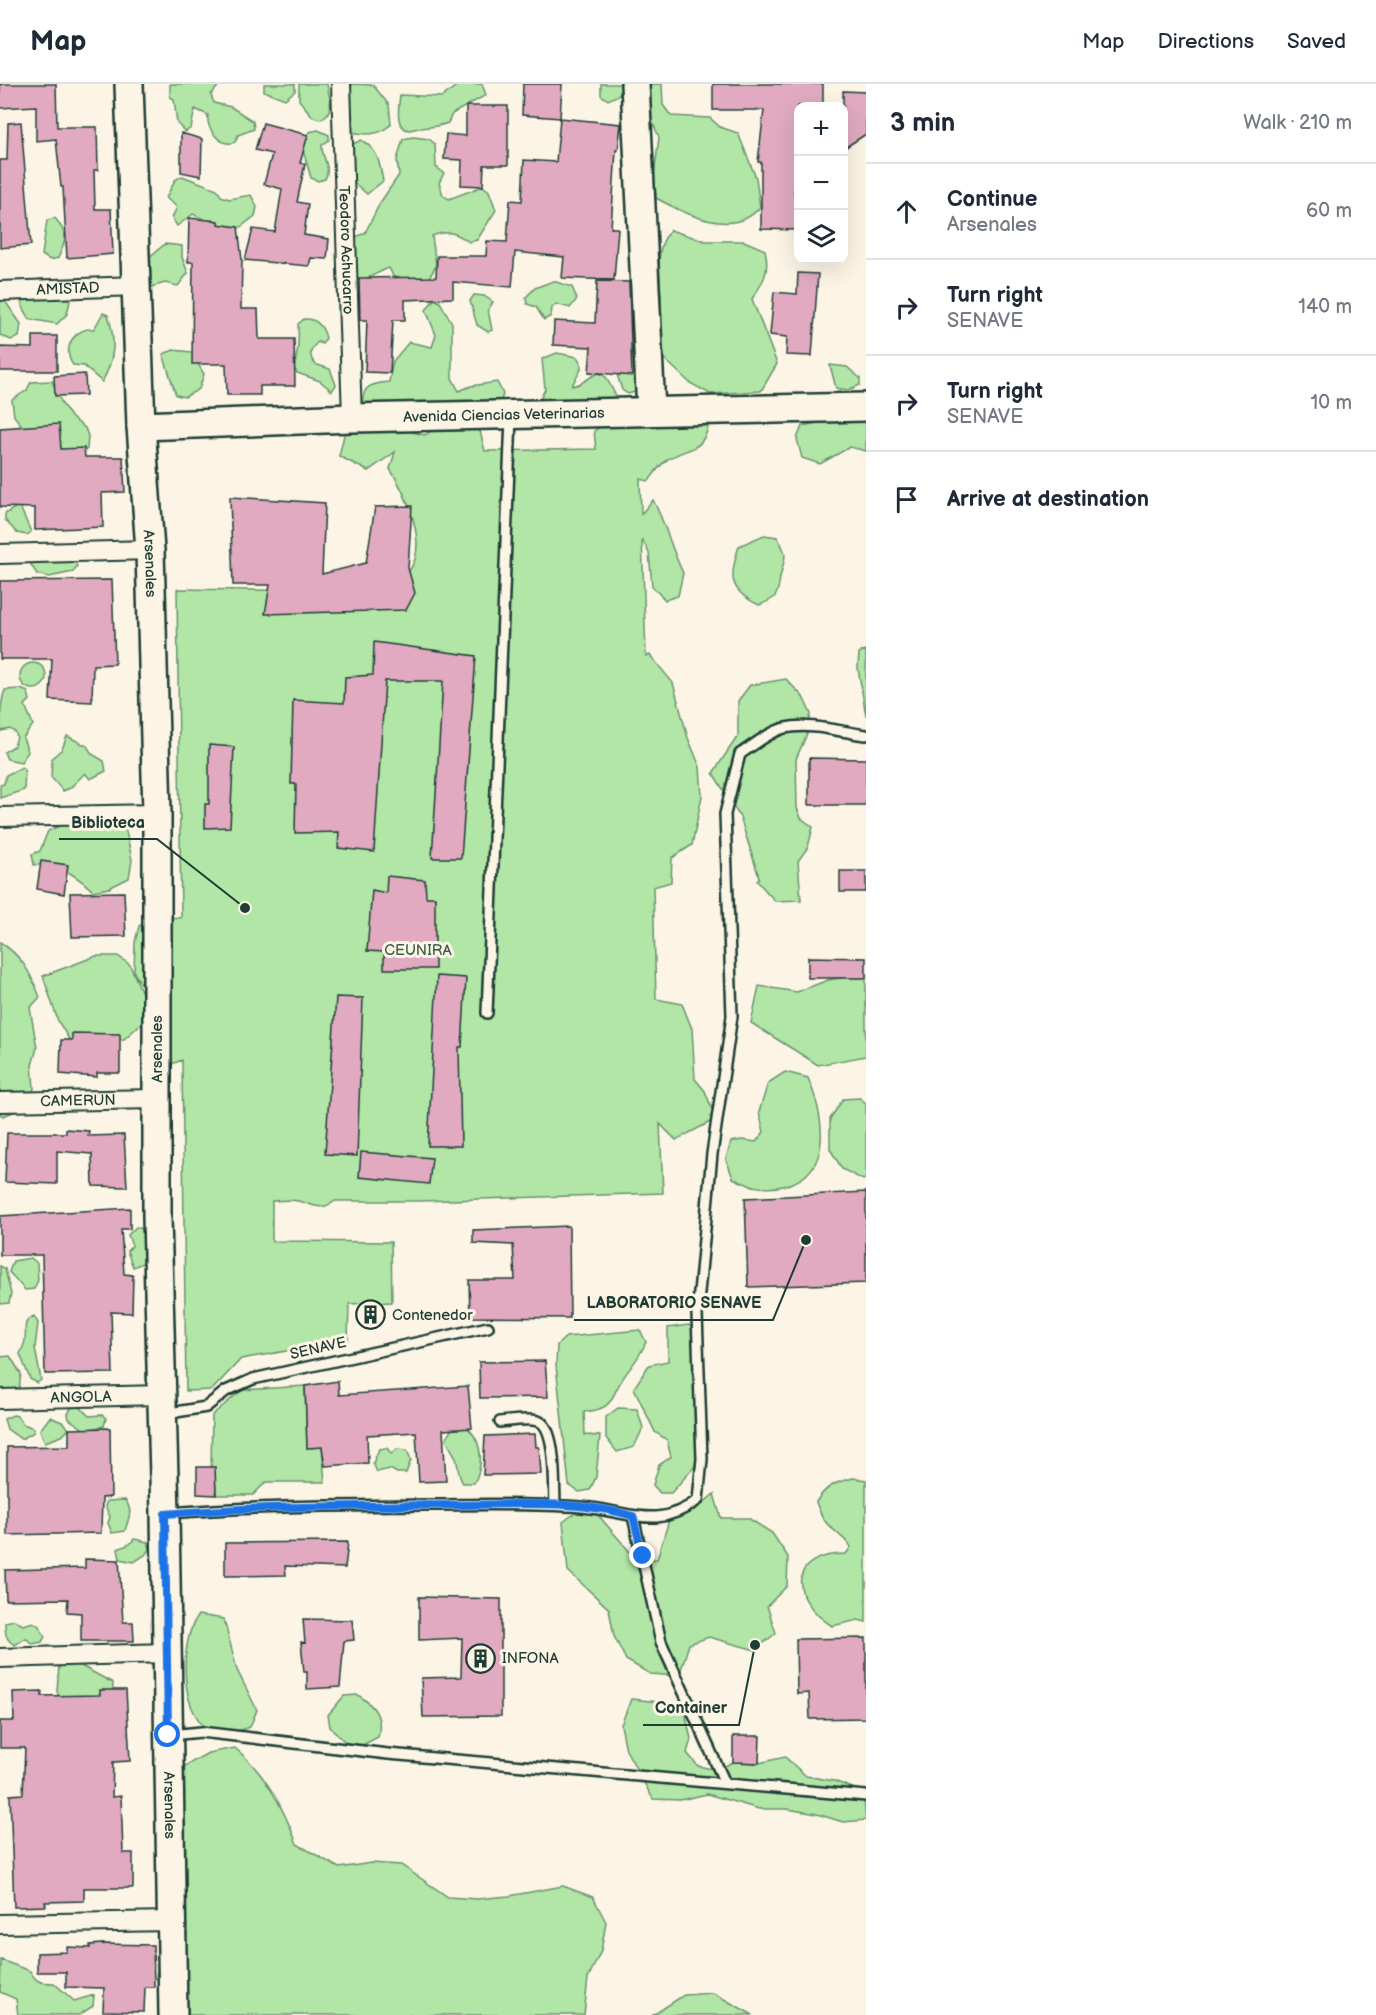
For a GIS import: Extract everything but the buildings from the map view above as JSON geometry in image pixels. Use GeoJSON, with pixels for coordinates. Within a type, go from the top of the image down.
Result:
{"type":"FeatureCollection","features":[{"type":"Feature","properties":{"kind":"main road","name":"Arsenales"},"geometry":{"type":"LineString","coordinates":[[129,84],[141,426],[150,550],[157,814],[156,1099],[173,2015]]}},
{"type":"Feature","properties":{"kind":"main road"},"geometry":{"type":"LineString","coordinates":[[635,84],[651,411]]}},
{"type":"Feature","properties":{"kind":"main road","name":"Avenida Ciencias Veterinarias"},"geometry":{"type":"LineString","coordinates":[[141,426],[352,418],[866,407]]}},
{"type":"Feature","properties":{"kind":"street","name":"Teodoro Achucarro"},"geometry":{"type":"LineString","coordinates":[[341,84],[352,418]]}},
{"type":"Feature","properties":{"kind":"street","name":"AMISTAD"},"geometry":{"type":"LineString","coordinates":[[0,291],[136,286]]}},
{"type":"Feature","properties":{"kind":"street"},"geometry":{"type":"LineString","coordinates":[[0,554],[150,550]]}},
{"type":"Feature","properties":{"kind":"street"},"geometry":{"type":"LineString","coordinates":[[0,817],[157,814]]}},
{"type":"Feature","properties":{"kind":"street","name":"CAMERUN"},"geometry":{"type":"LineString","coordinates":[[0,1102],[156,1099]]}},
{"type":"Feature","properties":{"kind":"street","name":"ANGOLA"},"geometry":{"type":"LineString","coordinates":[[0,1399],[161,1405]]}},
{"type":"Feature","properties":{"kind":"street"},"geometry":{"type":"LineString","coordinates":[[0,1658],[166,1653]]}},
{"type":"Feature","properties":{"kind":"street"},"geometry":{"type":"LineString","coordinates":[[0,1924],[171,1921]]}},
{"type":"Feature","properties":{"kind":"lane"},"geometry":{"type":"LineString","coordinates":[[487,1012],[511,414]]}},
{"type":"Feature","properties":{"kind":"lane"},"geometry":{"type":"LineString","coordinates":[[165,1514],[263,1506],[555,1505],[607,1509],[633,1516],[665,1517],[681,1513],[698,1500],[702,1459],[697,1314],[712,1154],[732,1016],[725,814],[740,754],[763,738],[785,728],[810,727],[866,735]]}},
{"type":"Feature","properties":{"kind":"lane","name":"SENAVE"},"geometry":{"type":"LineString","coordinates":[[161,1405],[206,1407],[226,1391],[253,1379],[488,1327]]}},
{"type":"Feature","properties":{"kind":"lane"},"geometry":{"type":"LineString","coordinates":[[500,1422],[538,1421],[546,1426],[551,1437],[555,1505]]}},
{"type":"Feature","properties":{"kind":"lane"},"geometry":{"type":"LineString","coordinates":[[633,1516],[662,1642],[725,1783]]}},
{"type":"Feature","properties":{"kind":"lane"},"geometry":{"type":"LineString","coordinates":[[168,1735],[201,1732],[388,1754],[866,1796]]}},
{"type":"Feature","properties":{"kind":"green space"},"geometry":{"type":"Polygon","coordinates":[[[170,84],[220,84],[211,95],[214,103],[231,107],[253,121],[254,129],[238,135],[235,142],[225,142],[212,131],[208,115],[195,109],[191,128],[185,132],[177,123],[174,99],[170,97],[170,84]]]}},
{"type":"Feature","properties":{"kind":"green space"},"geometry":{"type":"Polygon","coordinates":[[[264,84],[295,84],[295,91],[285,99],[264,91],[264,84]]]}},
{"type":"Feature","properties":{"kind":"green space"},"geometry":{"type":"Polygon","coordinates":[[[299,84],[327,84],[330,108],[326,116],[321,119],[313,117],[299,100],[299,84]]]}},
{"type":"Feature","properties":{"kind":"green space"},"geometry":{"type":"Polygon","coordinates":[[[354,84],[373,85],[389,105],[391,124],[386,129],[368,134],[342,131],[347,90],[354,84]]]}},
{"type":"Feature","properties":{"kind":"green space"},"geometry":{"type":"Polygon","coordinates":[[[459,84],[482,84],[486,95],[452,114],[448,123],[409,130],[401,125],[398,116],[400,95],[442,97],[459,84]]]}},
{"type":"Feature","properties":{"kind":"green space"},"geometry":{"type":"Polygon","coordinates":[[[601,84],[628,84],[627,91],[608,100],[601,95],[601,84]]]}},
{"type":"Feature","properties":{"kind":"green space"},"geometry":{"type":"Polygon","coordinates":[[[643,84],[662,84],[663,105],[671,116],[710,118],[720,127],[738,133],[756,178],[760,207],[749,216],[737,221],[723,222],[681,211],[656,198],[654,176],[659,137],[652,121],[643,84]]]}},
{"type":"Feature","properties":{"kind":"green space"},"geometry":{"type":"Polygon","coordinates":[[[318,130],[329,135],[329,140],[322,145],[327,175],[325,179],[318,181],[311,178],[302,147],[309,132],[318,130]]]}},
{"type":"Feature","properties":{"kind":"green space"},"geometry":{"type":"Polygon","coordinates":[[[413,137],[429,139],[435,144],[436,167],[444,173],[439,183],[443,195],[449,199],[483,186],[489,191],[496,210],[477,240],[469,242],[451,233],[432,236],[436,266],[430,276],[431,285],[396,282],[389,268],[367,278],[353,280],[349,240],[365,233],[380,203],[399,175],[397,160],[403,139],[413,137]]]}},
{"type":"Feature","properties":{"kind":"green space"},"geometry":{"type":"Polygon","coordinates":[[[361,140],[375,152],[383,181],[367,194],[352,181],[349,150],[353,144],[361,140]]]}},
{"type":"Feature","properties":{"kind":"green space"},"geometry":{"type":"Polygon","coordinates":[[[182,176],[217,189],[221,196],[229,199],[251,195],[257,207],[255,216],[238,229],[212,223],[193,214],[177,226],[172,218],[177,207],[166,198],[175,180],[182,176]]]}},
{"type":"Feature","properties":{"kind":"green space"},"geometry":{"type":"Polygon","coordinates":[[[55,218],[65,237],[58,258],[50,260],[42,255],[47,220],[55,218]]]}},
{"type":"Feature","properties":{"kind":"green space"},"geometry":{"type":"Polygon","coordinates":[[[670,230],[705,241],[744,241],[765,250],[767,264],[765,276],[752,299],[777,364],[761,391],[710,394],[690,383],[657,352],[661,305],[660,254],[661,246],[670,230]]]}},
{"type":"Feature","properties":{"kind":"green space"},"geometry":{"type":"Polygon","coordinates":[[[165,244],[182,246],[182,257],[188,273],[178,286],[165,283],[151,287],[146,276],[148,258],[165,244]]]}},
{"type":"Feature","properties":{"kind":"green space"},"geometry":{"type":"Polygon","coordinates":[[[47,279],[70,301],[67,314],[57,324],[30,319],[23,307],[21,295],[23,285],[47,279]]]}},
{"type":"Feature","properties":{"kind":"green space"},"geometry":{"type":"Polygon","coordinates":[[[553,281],[572,287],[577,299],[570,308],[556,304],[552,308],[551,316],[544,320],[536,307],[527,304],[526,297],[535,288],[553,281]]]}},
{"type":"Feature","properties":{"kind":"green space"},"geometry":{"type":"Polygon","coordinates":[[[0,294],[21,324],[19,337],[11,340],[0,335],[0,294]]]}},
{"type":"Feature","properties":{"kind":"green space"},"geometry":{"type":"Polygon","coordinates":[[[474,295],[484,296],[493,302],[488,310],[492,330],[488,332],[477,325],[470,301],[474,295]]]}},
{"type":"Feature","properties":{"kind":"green space","name":"CEUNIRA"},"geometry":{"type":"Polygon","coordinates":[[[434,299],[440,302],[452,323],[452,378],[459,391],[471,386],[497,382],[503,394],[500,404],[451,422],[480,431],[485,451],[596,449],[594,431],[607,422],[709,424],[703,440],[694,448],[665,461],[649,481],[640,479],[641,514],[653,500],[683,573],[678,596],[665,600],[652,586],[649,553],[642,539],[646,656],[650,655],[673,683],[688,738],[700,767],[702,796],[692,845],[672,858],[671,882],[653,887],[656,999],[682,1004],[692,1029],[695,1079],[705,1091],[716,1119],[676,1140],[660,1124],[663,1193],[420,1201],[335,1201],[321,1207],[295,1200],[272,1201],[272,1241],[391,1242],[392,1302],[349,1304],[348,1340],[241,1359],[212,1390],[186,1391],[182,1060],[164,1067],[153,1002],[134,973],[135,942],[139,926],[159,917],[181,918],[177,589],[397,592],[414,563],[417,548],[411,512],[390,469],[395,452],[368,471],[339,456],[348,418],[362,413],[366,389],[375,384],[389,382],[393,361],[409,342],[432,347],[436,335],[426,310],[434,299]],[[446,421],[390,427],[425,435],[446,421]]]}},
{"type":"Feature","properties":{"kind":"green space"},"geometry":{"type":"Polygon","coordinates":[[[103,313],[108,315],[113,349],[110,365],[102,382],[84,366],[73,365],[69,346],[81,331],[94,329],[103,313]]]}},
{"type":"Feature","properties":{"kind":"green space"},"geometry":{"type":"Polygon","coordinates":[[[304,319],[316,321],[325,334],[326,338],[322,344],[318,342],[315,345],[311,355],[315,364],[330,369],[336,385],[332,391],[320,381],[297,373],[294,368],[298,346],[298,324],[304,319]]]}},
{"type":"Feature","properties":{"kind":"green space"},"geometry":{"type":"Polygon","coordinates":[[[637,349],[642,390],[628,394],[622,390],[616,371],[625,353],[637,349]]]}},
{"type":"Feature","properties":{"kind":"green space"},"geometry":{"type":"Polygon","coordinates":[[[174,350],[191,352],[204,374],[199,389],[185,397],[176,395],[163,354],[174,350]]]}},
{"type":"Feature","properties":{"kind":"green space"},"geometry":{"type":"Polygon","coordinates":[[[557,353],[577,357],[580,361],[581,369],[572,386],[599,373],[606,377],[617,398],[613,407],[539,401],[545,389],[542,359],[557,353]]]}},
{"type":"Feature","properties":{"kind":"green space"},"geometry":{"type":"Polygon","coordinates":[[[830,365],[847,367],[860,378],[860,385],[848,390],[836,388],[830,365]]]}},
{"type":"Feature","properties":{"kind":"green space"},"geometry":{"type":"Polygon","coordinates":[[[52,381],[62,404],[72,418],[85,428],[88,436],[87,449],[80,455],[71,456],[28,433],[14,416],[12,400],[27,390],[31,382],[52,381]]]}},
{"type":"Feature","properties":{"kind":"green space"},"geometry":{"type":"Polygon","coordinates":[[[866,419],[866,451],[850,447],[820,464],[802,458],[797,439],[802,426],[827,421],[866,419]]]}},
{"type":"Feature","properties":{"kind":"green space"},"geometry":{"type":"Polygon","coordinates":[[[20,507],[31,532],[27,535],[17,533],[5,520],[5,514],[20,507]]]}},
{"type":"Feature","properties":{"kind":"green space"},"geometry":{"type":"Polygon","coordinates":[[[764,535],[777,537],[784,549],[785,558],[776,596],[759,605],[741,594],[736,588],[733,574],[739,546],[764,535]]]}},
{"type":"Feature","properties":{"kind":"green space"},"geometry":{"type":"Polygon","coordinates":[[[73,559],[77,566],[73,572],[49,577],[37,574],[31,565],[33,562],[73,559]]]}},
{"type":"Feature","properties":{"kind":"green space"},"geometry":{"type":"Polygon","coordinates":[[[866,650],[866,716],[858,668],[859,653],[866,650]]]}},
{"type":"Feature","properties":{"kind":"green space"},"geometry":{"type":"Polygon","coordinates":[[[33,663],[42,667],[46,676],[42,685],[33,689],[24,685],[20,676],[24,667],[33,663]]]}},
{"type":"Feature","properties":{"kind":"green space"},"geometry":{"type":"Polygon","coordinates":[[[786,679],[803,697],[811,714],[806,736],[796,759],[797,808],[801,818],[813,827],[808,847],[798,861],[801,900],[775,901],[757,881],[759,877],[740,817],[713,773],[738,736],[738,701],[750,685],[786,679]]]}},
{"type":"Feature","properties":{"kind":"green space"},"geometry":{"type":"Polygon","coordinates":[[[20,689],[28,692],[30,700],[25,705],[33,725],[23,738],[28,752],[21,762],[7,759],[4,752],[14,746],[17,737],[10,729],[1,731],[0,721],[5,690],[20,689]]]}},
{"type":"Feature","properties":{"kind":"green space"},"geometry":{"type":"Polygon","coordinates":[[[67,736],[87,746],[92,754],[104,761],[106,771],[90,779],[85,773],[70,788],[63,791],[51,777],[52,758],[62,749],[67,736]]]}},
{"type":"Feature","properties":{"kind":"green space"},"geometry":{"type":"Polygon","coordinates":[[[22,767],[25,769],[24,790],[0,798],[0,785],[4,784],[6,775],[22,767]]]}},
{"type":"Feature","properties":{"kind":"green space"},"geometry":{"type":"Polygon","coordinates":[[[76,819],[113,821],[125,826],[132,860],[129,878],[109,888],[93,891],[66,871],[51,866],[34,865],[32,854],[40,851],[48,831],[76,819]]]}},
{"type":"Feature","properties":{"kind":"green space"},"geometry":{"type":"Polygon","coordinates":[[[0,942],[8,947],[24,965],[40,997],[30,1008],[37,1048],[32,1065],[34,1088],[28,1107],[3,1116],[0,1114],[0,942]]]}},
{"type":"Feature","properties":{"kind":"green space"},"geometry":{"type":"Polygon","coordinates":[[[96,956],[118,956],[130,965],[142,993],[145,1017],[143,1022],[124,1039],[73,1046],[58,1021],[43,976],[96,956]]]}},
{"type":"Feature","properties":{"kind":"green space"},"geometry":{"type":"Polygon","coordinates":[[[866,974],[866,1056],[818,1065],[751,1023],[759,986],[797,992],[828,980],[866,974]]]}},
{"type":"Feature","properties":{"kind":"green space"},"geometry":{"type":"Polygon","coordinates":[[[785,1072],[808,1078],[821,1124],[819,1154],[813,1167],[802,1178],[787,1185],[766,1188],[746,1184],[733,1178],[726,1159],[731,1142],[742,1140],[756,1142],[764,1132],[759,1112],[768,1083],[785,1072]]]}},
{"type":"Feature","properties":{"kind":"green space"},"geometry":{"type":"Polygon","coordinates":[[[860,1098],[866,1103],[866,1178],[863,1180],[842,1169],[830,1149],[830,1119],[843,1099],[860,1098]]]}},
{"type":"Feature","properties":{"kind":"green space"},"geometry":{"type":"Polygon","coordinates":[[[136,1227],[143,1229],[147,1234],[145,1262],[133,1267],[127,1251],[132,1246],[128,1235],[136,1227]]]}},
{"type":"Feature","properties":{"kind":"green space"},"geometry":{"type":"Polygon","coordinates":[[[31,1258],[37,1263],[38,1280],[34,1289],[25,1290],[9,1272],[13,1261],[31,1258]]]}},
{"type":"Feature","properties":{"kind":"green space"},"geometry":{"type":"Polygon","coordinates":[[[0,1266],[5,1269],[11,1294],[9,1303],[0,1304],[0,1266]]]}},
{"type":"Feature","properties":{"kind":"green space"},"geometry":{"type":"Polygon","coordinates":[[[34,1316],[38,1323],[35,1348],[41,1380],[37,1383],[30,1379],[20,1354],[25,1341],[26,1323],[34,1316]]]}},
{"type":"Feature","properties":{"kind":"green space"},"geometry":{"type":"Polygon","coordinates":[[[689,1325],[696,1332],[699,1438],[695,1466],[671,1493],[660,1493],[653,1485],[659,1465],[671,1457],[667,1440],[655,1432],[634,1388],[649,1365],[668,1361],[668,1328],[689,1325]]]}},
{"type":"Feature","properties":{"kind":"green space"},"geometry":{"type":"Polygon","coordinates":[[[640,1330],[646,1342],[610,1402],[594,1411],[584,1412],[585,1435],[600,1436],[596,1477],[590,1490],[579,1492],[569,1485],[556,1365],[557,1345],[566,1337],[640,1330]]]}},
{"type":"Feature","properties":{"kind":"green space"},"geometry":{"type":"Polygon","coordinates":[[[10,1356],[21,1374],[19,1389],[0,1398],[0,1357],[10,1356]]]}},
{"type":"Feature","properties":{"kind":"green space"},"geometry":{"type":"Polygon","coordinates":[[[305,1386],[307,1448],[322,1447],[325,1482],[266,1482],[253,1495],[216,1495],[215,1468],[211,1467],[212,1415],[242,1390],[305,1386]]]}},
{"type":"Feature","properties":{"kind":"green space"},"geometry":{"type":"Polygon","coordinates":[[[79,1406],[89,1416],[102,1415],[106,1418],[104,1426],[85,1430],[69,1419],[68,1414],[71,1408],[79,1406]]]}},
{"type":"Feature","properties":{"kind":"green space"},"geometry":{"type":"Polygon","coordinates":[[[618,1408],[637,1409],[643,1428],[634,1447],[617,1452],[606,1438],[606,1417],[618,1408]]]}},
{"type":"Feature","properties":{"kind":"green space"},"geometry":{"type":"Polygon","coordinates":[[[13,1415],[17,1416],[23,1424],[34,1428],[34,1432],[21,1439],[7,1429],[4,1419],[13,1415]]]}},
{"type":"Feature","properties":{"kind":"green space"},"geometry":{"type":"Polygon","coordinates":[[[50,1417],[62,1422],[69,1429],[62,1436],[45,1442],[40,1430],[50,1417]]]}},
{"type":"Feature","properties":{"kind":"green space"},"geometry":{"type":"Polygon","coordinates":[[[462,1424],[474,1435],[480,1451],[480,1467],[474,1483],[463,1483],[461,1480],[456,1458],[446,1439],[451,1430],[462,1424]]]}},
{"type":"Feature","properties":{"kind":"green space"},"geometry":{"type":"Polygon","coordinates":[[[387,1448],[391,1454],[397,1449],[407,1450],[411,1460],[406,1473],[397,1473],[390,1469],[377,1472],[373,1463],[379,1449],[387,1448]]]}},
{"type":"Feature","properties":{"kind":"green space"},"geometry":{"type":"Polygon","coordinates":[[[853,1478],[866,1480],[866,1622],[858,1620],[832,1626],[808,1603],[802,1591],[801,1580],[804,1569],[813,1561],[827,1556],[846,1554],[851,1547],[823,1519],[816,1502],[832,1486],[853,1478]]]}},
{"type":"Feature","properties":{"kind":"green space"},"geometry":{"type":"Polygon","coordinates":[[[714,1494],[721,1518],[748,1518],[772,1533],[788,1557],[787,1586],[767,1606],[776,1633],[755,1650],[709,1637],[689,1644],[679,1676],[650,1674],[626,1660],[614,1636],[609,1609],[568,1571],[563,1522],[579,1510],[598,1515],[637,1560],[657,1559],[670,1517],[697,1508],[714,1494]]]}},
{"type":"Feature","properties":{"kind":"green space"},"geometry":{"type":"Polygon","coordinates":[[[125,1500],[130,1512],[125,1531],[112,1533],[108,1523],[110,1517],[105,1506],[107,1501],[125,1500]]]}},
{"type":"Feature","properties":{"kind":"green space"},"geometry":{"type":"Polygon","coordinates":[[[134,1539],[148,1542],[150,1548],[145,1555],[134,1562],[120,1559],[118,1549],[130,1544],[134,1539]]]}},
{"type":"Feature","properties":{"kind":"green space"},"geometry":{"type":"Polygon","coordinates":[[[198,1615],[224,1619],[237,1670],[257,1710],[250,1727],[219,1737],[201,1723],[194,1712],[186,1684],[188,1639],[198,1615]]]}},
{"type":"Feature","properties":{"kind":"green space"},"geometry":{"type":"Polygon","coordinates":[[[14,1620],[23,1625],[33,1622],[39,1626],[45,1636],[42,1642],[32,1644],[26,1638],[15,1645],[9,1641],[5,1622],[14,1620]]]}},
{"type":"Feature","properties":{"kind":"green space"},"geometry":{"type":"Polygon","coordinates":[[[70,1660],[113,1683],[112,1699],[66,1718],[57,1691],[59,1666],[70,1660]]]}},
{"type":"Feature","properties":{"kind":"green space"},"geometry":{"type":"Polygon","coordinates":[[[358,1695],[369,1703],[376,1713],[379,1730],[378,1737],[353,1750],[330,1727],[328,1715],[344,1696],[358,1695]]]}},
{"type":"Feature","properties":{"kind":"green space"},"geometry":{"type":"Polygon","coordinates":[[[631,1699],[659,1702],[685,1712],[691,1739],[687,1753],[698,1766],[717,1770],[733,1762],[759,1763],[785,1757],[806,1776],[834,1781],[863,1792],[866,1820],[843,1822],[817,1814],[787,1809],[759,1809],[707,1794],[680,1800],[653,1799],[626,1750],[621,1725],[631,1699]]]}},
{"type":"Feature","properties":{"kind":"green space"},"geometry":{"type":"Polygon","coordinates":[[[235,1748],[265,1780],[286,1817],[297,1844],[339,1868],[371,1863],[401,1865],[448,1897],[477,1899],[509,1896],[563,1886],[593,1897],[606,1922],[601,1951],[588,1978],[584,2015],[181,2015],[171,2005],[156,1977],[183,1767],[208,1753],[235,1748]]]}},
{"type":"Feature","properties":{"kind":"green space"},"geometry":{"type":"Polygon","coordinates":[[[1,1960],[30,1971],[40,1982],[54,1983],[74,2001],[94,1995],[93,2006],[79,2015],[18,2015],[16,1999],[0,1992],[1,1960]]]}},
{"type":"Feature","properties":{"kind":"green space"},"geometry":{"type":"Polygon","coordinates":[[[713,1993],[753,2015],[653,2015],[684,1995],[713,1993]]]}},
{"type":"Feature","properties":{"kind":"place","name":"Biblioteca"},"geometry":{"type":"Point","coordinates":[245,908]}},
{"type":"Feature","properties":{"kind":"place","name":"LABORATORIO SENAVE"},"geometry":{"type":"Point","coordinates":[806,1240]}},
{"type":"Feature","properties":{"kind":"place","name":"Contenedor"},"geometry":{"type":"Point","coordinates":[371,1315]}},
{"type":"Feature","properties":{"kind":"place","name":"Container"},"geometry":{"type":"Point","coordinates":[755,1645]}},
{"type":"Feature","properties":{"kind":"place","name":"INFONA"},"geometry":{"type":"Point","coordinates":[481,1658]}},
{"type":"Feature","properties":{"kind":"route"},"geometry":{"type":"LineString","coordinates":[[168,1735],[165,1514],[263,1506],[555,1505],[607,1509],[633,1516],[643,1556]]}}]}
